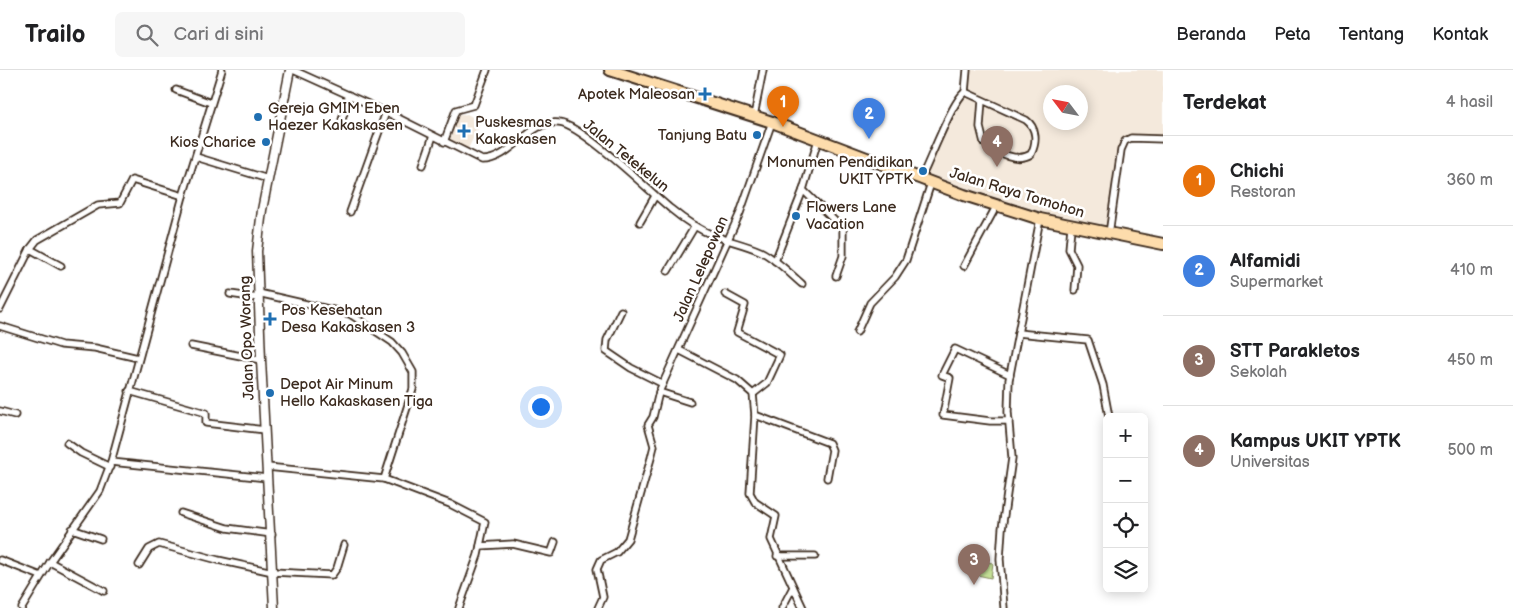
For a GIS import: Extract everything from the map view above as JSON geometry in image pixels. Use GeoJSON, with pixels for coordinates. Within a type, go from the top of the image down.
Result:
{"type":"FeatureCollection","features":[{"type":"Feature","properties":{"kind":"highway","name":"Jalan Raya Tomohon"},"geometry":{"type":"LineString","coordinates":[[610,70],[772,122],[931,183],[997,206],[1071,227],[1163,244]]}},
{"type":"Feature","properties":{"kind":"street"},"geometry":{"type":"LineString","coordinates":[[22,608],[72,529],[100,491],[110,464],[183,196],[222,70]]}},
{"type":"Feature","properties":{"kind":"street","name":"Jalan Tetekelun"},"geometry":{"type":"LineString","coordinates":[[291,70],[386,112],[482,160],[491,160],[540,127],[551,123],[565,124],[590,140],[655,196],[695,226],[727,240],[760,251],[802,284]]}},
{"type":"Feature","properties":{"kind":"street","name":"Jalan Opo Worang"},"geometry":{"type":"LineString","coordinates":[[274,608],[272,534],[260,360],[258,240],[268,179],[291,70]]}},
{"type":"Feature","properties":{"kind":"street"},"geometry":{"type":"LineString","coordinates":[[444,142],[456,110],[474,105],[487,70]]}},
{"type":"Feature","properties":{"kind":"street"},"geometry":{"type":"LineString","coordinates":[[754,116],[762,70]]}},
{"type":"Feature","properties":{"kind":"street"},"geometry":{"type":"LineString","coordinates":[[921,178],[959,98],[966,92],[967,70]]}},
{"type":"Feature","properties":{"kind":"street"},"geometry":{"type":"LineString","coordinates":[[176,90],[211,103]]}},
{"type":"Feature","properties":{"kind":"street"},"geometry":{"type":"LineString","coordinates":[[966,92],[1030,122],[1035,139],[1031,154],[1023,158],[1017,158],[984,142],[980,127],[982,100]]}},
{"type":"Feature","properties":{"kind":"street"},"geometry":{"type":"LineString","coordinates":[[340,128],[349,95]]}},
{"type":"Feature","properties":{"kind":"street"},"geometry":{"type":"LineString","coordinates":[[350,212],[386,112]]}},
{"type":"Feature","properties":{"kind":"street","name":"Jalan Lelepowan"},"geometry":{"type":"LineString","coordinates":[[598,608],[604,597],[597,569],[601,560],[617,552],[628,539],[652,458],[654,446],[648,425],[653,417],[659,392],[740,213],[772,122]]}},
{"type":"Feature","properties":{"kind":"street"},"geometry":{"type":"LineString","coordinates":[[423,165],[433,136]]}},
{"type":"Feature","properties":{"kind":"street"},"geometry":{"type":"LineString","coordinates":[[1109,234],[1122,145],[1131,138],[1163,139]]}},
{"type":"Feature","properties":{"kind":"street"},"geometry":{"type":"LineString","coordinates":[[775,261],[803,190],[818,140]]}},
{"type":"Feature","properties":{"kind":"street"},"geometry":{"type":"LineString","coordinates":[[196,157],[268,179]]}},
{"type":"Feature","properties":{"kind":"street"},"geometry":{"type":"LineString","coordinates":[[0,308],[30,249],[42,236],[98,205],[120,203],[132,180],[183,196]]}},
{"type":"Feature","properties":{"kind":"street"},"geometry":{"type":"LineString","coordinates":[[857,332],[870,303],[895,277],[906,260],[931,183]]}},
{"type":"Feature","properties":{"kind":"street"},"geometry":{"type":"LineString","coordinates":[[803,190],[843,229],[844,256],[836,276]]}},
{"type":"Feature","properties":{"kind":"street"},"geometry":{"type":"LineString","coordinates":[[640,222],[655,196]]}},
{"type":"Feature","properties":{"kind":"street"},"geometry":{"type":"LineString","coordinates":[[964,266],[997,206]]}},
{"type":"Feature","properties":{"kind":"street"},"geometry":{"type":"LineString","coordinates":[[1004,608],[1000,559],[1002,529],[1012,458],[1009,421],[1010,375],[1040,219]]}},
{"type":"Feature","properties":{"kind":"street"},"geometry":{"type":"LineString","coordinates":[[668,271],[695,226]]}},
{"type":"Feature","properties":{"kind":"street"},"geometry":{"type":"LineString","coordinates":[[1071,227],[1069,249],[1077,265],[1075,290]]}},
{"type":"Feature","properties":{"kind":"street"},"geometry":{"type":"LineString","coordinates":[[30,249],[61,266]]}},
{"type":"Feature","properties":{"kind":"street"},"geometry":{"type":"LineString","coordinates":[[230,294],[258,296],[350,314],[392,342],[402,353],[413,372],[413,389],[384,479]]}},
{"type":"Feature","properties":{"kind":"street"},"geometry":{"type":"LineString","coordinates":[[724,294],[745,305],[737,332],[780,355],[767,383],[753,394]]}},
{"type":"Feature","properties":{"kind":"street"},"geometry":{"type":"LineString","coordinates":[[621,311],[607,340],[606,351],[624,364],[663,384]]}},
{"type":"Feature","properties":{"kind":"street"},"geometry":{"type":"LineString","coordinates":[[0,326],[52,343],[95,348],[138,358]]}},
{"type":"Feature","properties":{"kind":"street"},"geometry":{"type":"LineString","coordinates":[[1018,334],[1088,340],[1102,385],[1108,413]]}},
{"type":"Feature","properties":{"kind":"street"},"geometry":{"type":"LineString","coordinates":[[191,346],[260,360]]}},
{"type":"Feature","properties":{"kind":"street"},"geometry":{"type":"LineString","coordinates":[[1009,421],[990,421],[943,415],[950,378],[942,375],[955,349],[1010,375]]}},
{"type":"Feature","properties":{"kind":"street"},"geometry":{"type":"LineString","coordinates":[[679,350],[737,380],[753,394],[755,415],[750,493],[755,502],[776,516],[771,535],[777,556],[803,608]]}},
{"type":"Feature","properties":{"kind":"street"},"geometry":{"type":"LineString","coordinates":[[129,391],[206,413],[206,423],[264,430]]}},
{"type":"Feature","properties":{"kind":"street"},"geometry":{"type":"LineString","coordinates":[[659,392],[690,402]]}},
{"type":"Feature","properties":{"kind":"street"},"geometry":{"type":"LineString","coordinates":[[0,411],[15,416]]}},
{"type":"Feature","properties":{"kind":"street"},"geometry":{"type":"LineString","coordinates":[[755,415],[829,443],[832,450],[827,478]]}},
{"type":"Feature","properties":{"kind":"street"},"geometry":{"type":"LineString","coordinates":[[67,443],[81,453],[110,464],[267,478]]}},
{"type":"Feature","properties":{"kind":"street"},"geometry":{"type":"LineString","coordinates":[[267,467],[384,479],[450,504],[485,522],[480,546],[458,608]]}},
{"type":"Feature","properties":{"kind":"street"},"geometry":{"type":"LineString","coordinates":[[181,513],[227,528],[272,534]]}},
{"type":"Feature","properties":{"kind":"street"},"geometry":{"type":"LineString","coordinates":[[72,529],[101,539]]}},
{"type":"Feature","properties":{"kind":"street"},"geometry":{"type":"LineString","coordinates":[[480,546],[513,544],[551,553],[556,542]]}},
{"type":"Feature","properties":{"kind":"street"},"geometry":{"type":"LineString","coordinates":[[139,565],[149,549],[159,544],[273,572],[332,575],[337,568],[344,545]]}},
{"type":"Feature","properties":{"kind":"street"},"geometry":{"type":"LineString","coordinates":[[777,556],[815,556]]}},
{"type":"Feature","properties":{"kind":"street"},"geometry":{"type":"LineString","coordinates":[[0,560],[41,576]]}},
{"type":"Feature","properties":{"kind":"street"},"geometry":{"type":"LineString","coordinates":[[50,562],[104,591]]}},
{"type":"Feature","properties":{"kind":"street"},"geometry":{"type":"LineString","coordinates":[[782,608],[793,587]]}},
{"type":"Feature","properties":{"kind":"shaded area"},"geometry":{"type":"Polygon","coordinates":[[[965,70],[1163,70],[1163,139],[1131,138],[1122,145],[1109,234],[1071,227],[921,178],[962,94],[965,70]]]}},
{"type":"Feature","properties":{"kind":"shaded area","name":"Puskesmas Kakaskasen"},"geometry":{"type":"Polygon","coordinates":[[[467,114],[481,122],[467,151],[447,140],[457,116],[467,114]]]}},
{"type":"Feature","properties":{"kind":"green space"},"geometry":{"type":"Polygon","coordinates":[[[970,560],[993,563],[991,578],[968,573],[970,560]]]}},
{"type":"Feature","properties":{"kind":"place","name":"Apotek Maleosan"},"geometry":{"type":"Point","coordinates":[705,94]}},
{"type":"Feature","properties":{"kind":"place","name":"Gereja GMIM Eben Haezer Kakaskasen"},"geometry":{"type":"Point","coordinates":[258,117]}},
{"type":"Feature","properties":{"kind":"place","name":"Chichi"},"geometry":{"type":"Point","coordinates":[783,127]}},
{"type":"Feature","properties":{"kind":"place","name":"Puskesmas Kakaskasen"},"geometry":{"type":"Point","coordinates":[464,131]}},
{"type":"Feature","properties":{"kind":"place","name":"Tanjung Batu"},"geometry":{"type":"Point","coordinates":[757,135]}},
{"type":"Feature","properties":{"kind":"place","name":"Alfamidi"},"geometry":{"type":"Point","coordinates":[869,139]}},
{"type":"Feature","properties":{"kind":"place","name":"Kios Charice"},"geometry":{"type":"Point","coordinates":[266,142]}},
{"type":"Feature","properties":{"kind":"place","name":"Kampus UKIT YPTK"},"geometry":{"type":"Point","coordinates":[997,167]}},
{"type":"Feature","properties":{"kind":"place","name":"Monumen Pendidikan UKIT YPTK"},"geometry":{"type":"Point","coordinates":[923,171]}},
{"type":"Feature","properties":{"kind":"place","name":"Flowers Lane Vacation"},"geometry":{"type":"Point","coordinates":[796,216]}},
{"type":"Feature","properties":{"kind":"place","name":"Pos Kesehatan Desa Kakaskasen 3"},"geometry":{"type":"Point","coordinates":[270,319]}},
{"type":"Feature","properties":{"kind":"place","name":"Depot Air Minum Hello Kakaskasen Tiga"},"geometry":{"type":"Point","coordinates":[270,393]}},
{"type":"Feature","properties":{"kind":"place","name":"STT Parakletos"},"geometry":{"type":"Point","coordinates":[974,585]}}]}
